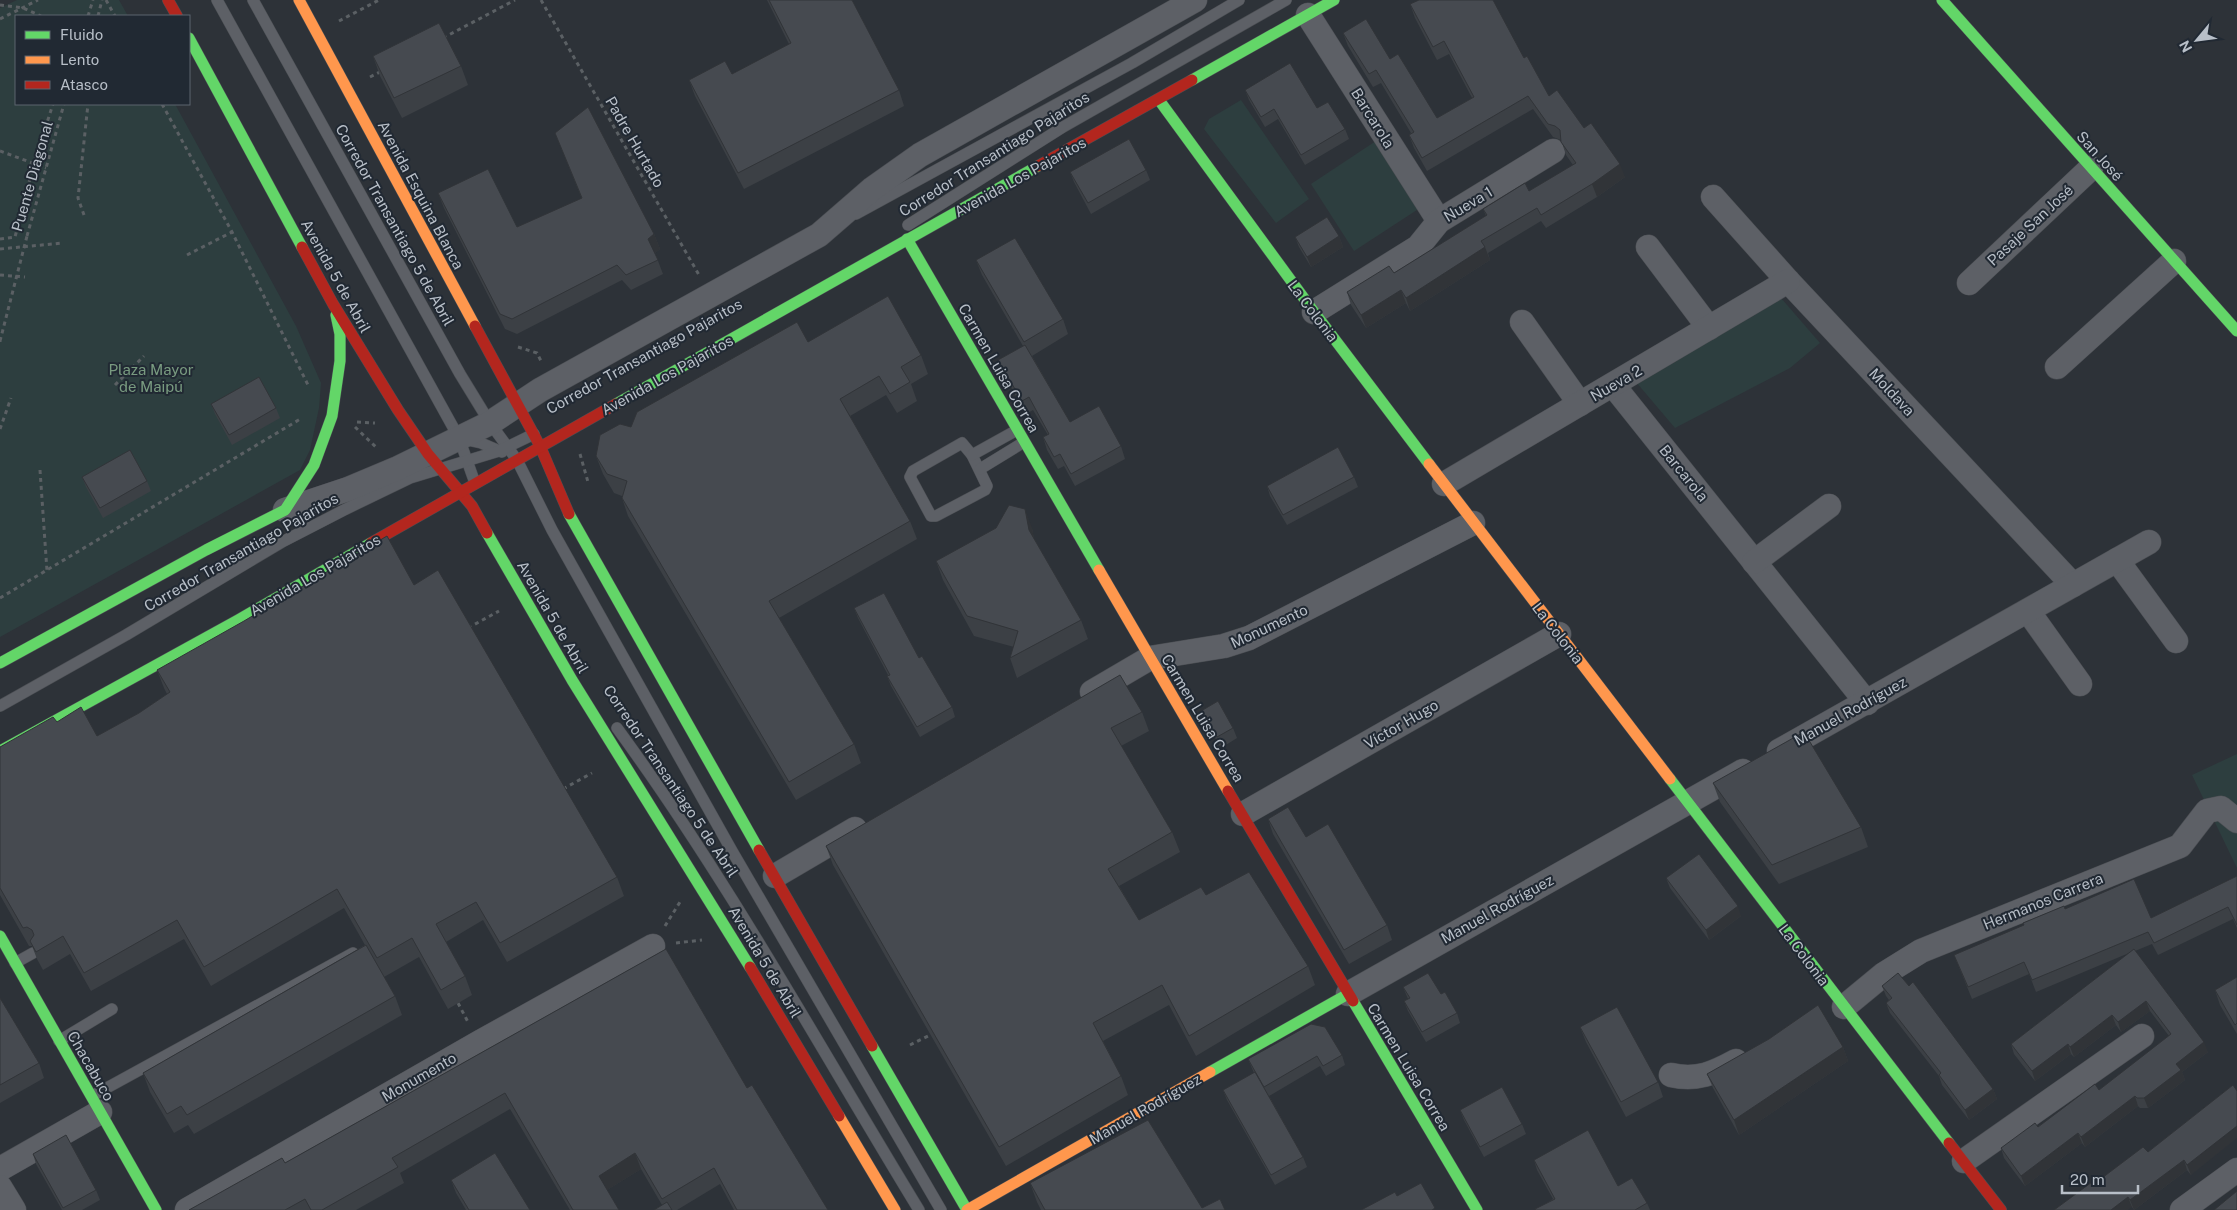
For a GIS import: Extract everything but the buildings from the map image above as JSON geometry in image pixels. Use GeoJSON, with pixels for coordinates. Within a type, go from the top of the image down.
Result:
{"type":"FeatureCollection","features":[{"type":"Feature","properties":{"kind":"main road"},"geometry":{"type":"LineString","coordinates":[[168,0],[176,15]]}},
{"type":"Feature","properties":{"kind":"main road","name":"Avenida Esquina Blanca"},"geometry":{"type":"LineString","coordinates":[[299,0],[516,404]]}},
{"type":"Feature","properties":{"kind":"main road","name":"Avenida Los Pajaritos"},"geometry":{"type":"LineString","coordinates":[[0,751],[238,620],[540,446],[1334,0]]}},
{"type":"Feature","properties":{"kind":"main road","name":"San José"},"geometry":{"type":"LineString","coordinates":[[1942,0],[2237,331]]}},
{"type":"Feature","properties":{"kind":"main road","name":"Avenida 5 de Abril"},"geometry":{"type":"LineString","coordinates":[[190,40],[333,304],[394,403],[434,461],[472,506],[572,680],[711,901],[895,1210]]}},
{"type":"Feature","properties":{"kind":"main road","name":"La Colonia"},"geometry":{"type":"LineString","coordinates":[[1159,100],[1314,312],[1688,801],[1833,1002],[2002,1210]]}},
{"type":"Feature","properties":{"kind":"main road","name":"Carmen Luisa Correa"},"geometry":{"type":"LineString","coordinates":[[906,239],[1150,658],[1477,1210]]}},
{"type":"Feature","properties":{"kind":"main road"},"geometry":{"type":"LineString","coordinates":[[0,663],[206,550],[285,510],[314,466],[332,416],[340,361],[340,334],[333,304]]}},
{"type":"Feature","properties":{"kind":"main road"},"geometry":{"type":"LineString","coordinates":[[516,404],[540,446],[561,499],[578,532],[967,1210]]}},
{"type":"Feature","properties":{"kind":"main road","name":"Chacabuco"},"geometry":{"type":"LineString","coordinates":[[0,936],[156,1210]]}},
{"type":"Feature","properties":{"kind":"main road","name":"Manuel Rodríguez"},"geometry":{"type":"LineString","coordinates":[[967,1210],[1348,994]]}},
{"type":"Feature","properties":{"kind":"street"},"geometry":{"type":"LineString","coordinates":[[285,510],[434,461],[458,438],[490,423],[516,404],[819,235],[872,189],[920,155],[1195,0]]}},
{"type":"Feature","properties":{"kind":"street","name":"Barcarola"},"geometry":{"type":"LineString","coordinates":[[1308,15],[1439,221]]}},
{"type":"Feature","properties":{"kind":"street","name":"Nueva 1"},"geometry":{"type":"LineString","coordinates":[[1314,312],[1418,247],[1439,221],[1553,151]]}},
{"type":"Feature","properties":{"kind":"street","name":"Pasaje San José"},"geometry":{"type":"LineString","coordinates":[[1969,282],[2091,168]]}},
{"type":"Feature","properties":{"kind":"street","name":"Moldava"},"geometry":{"type":"LineString","coordinates":[[1713,197],[1788,281],[2073,585]]}},
{"type":"Feature","properties":{"kind":"street"},"geometry":{"type":"LineString","coordinates":[[1648,247],[1709,328]]}},
{"type":"Feature","properties":{"kind":"street"},"geometry":{"type":"LineString","coordinates":[[2057,367],[2174,261]]}},
{"type":"Feature","properties":{"kind":"street","name":"Nueva 2"},"geometry":{"type":"LineString","coordinates":[[1444,484],[1788,281]]}},
{"type":"Feature","properties":{"kind":"street"},"geometry":{"type":"LineString","coordinates":[[1522,322],[1580,404]]}},
{"type":"Feature","properties":{"kind":"street","name":"Barcarola"},"geometry":{"type":"LineString","coordinates":[[1613,385],[1867,703]]}},
{"type":"Feature","properties":{"kind":"street"},"geometry":{"type":"LineString","coordinates":[[1754,562],[1829,506]]}},
{"type":"Feature","properties":{"kind":"street","name":"Monumento"},"geometry":{"type":"LineString","coordinates":[[1075,702],[1150,658],[1224,646],[1248,638],[1473,522]]}},
{"type":"Feature","properties":{"kind":"street","name":"Manuel Rodríguez"},"geometry":{"type":"LineString","coordinates":[[1348,994],[1688,801],[1867,703],[2149,542]]}},
{"type":"Feature","properties":{"kind":"street"},"geometry":{"type":"LineString","coordinates":[[2117,560],[2176,641]]}},
{"type":"Feature","properties":{"kind":"street"},"geometry":{"type":"LineString","coordinates":[[2028,611],[2080,684]]}},
{"type":"Feature","properties":{"kind":"street","name":"Víctor Hugo"},"geometry":{"type":"LineString","coordinates":[[1243,814],[1559,634]]}},
{"type":"Feature","properties":{"kind":"street","name":"Hermanos Carrera"},"geometry":{"type":"LineString","coordinates":[[1833,1002],[1921,951],[2180,846],[2207,811],[2221,808],[2237,821]]}},
{"type":"Feature","properties":{"kind":"street"},"geometry":{"type":"LineString","coordinates":[[775,876],[870,821]]}},
{"type":"Feature","properties":{"kind":"street","name":"Monumento"},"geometry":{"type":"LineString","coordinates":[[187,1210],[480,1042],[653,946]]}},
{"type":"Feature","properties":{"kind":"street"},"geometry":{"type":"LineString","coordinates":[[1964,1161],[2142,1036]]}},
{"type":"Feature","properties":{"kind":"street"},"geometry":{"type":"LineString","coordinates":[[1671,1075],[1696,1078],[1710,1075],[1752,1051]]}},
{"type":"Feature","properties":{"kind":"street"},"geometry":{"type":"LineString","coordinates":[[0,1169],[95,1104]]}},
{"type":"Feature","properties":{"kind":"street"},"geometry":{"type":"LineString","coordinates":[[2182,1210],[2237,1170]]}},
{"type":"Feature","properties":{"kind":"street"},"geometry":{"type":"LineString","coordinates":[[0,1187],[14,1210]]}},
{"type":"Feature","properties":{"kind":"lane","name":"Corredor Transantiago 5 de Abril"},"geometry":{"type":"LineString","coordinates":[[217,0],[458,438],[482,504],[502,542],[602,706]]}},
{"type":"Feature","properties":{"kind":"lane","name":"Corredor Transantiago 5 de Abril"},"geometry":{"type":"LineString","coordinates":[[253,0],[460,374],[504,449],[516,460],[552,530],[773,924],[941,1210]]}},
{"type":"Feature","properties":{"kind":"lane","name":"Corredor Transantiago Pajaritos"},"geometry":{"type":"LineString","coordinates":[[819,235],[1132,63],[1238,0]]}},
{"type":"Feature","properties":{"kind":"lane","name":"Corredor Transantiago Pajaritos"},"geometry":{"type":"LineString","coordinates":[[896,232],[1063,127],[1286,0]]}},
{"type":"Feature","properties":{"kind":"lane","name":"Corredor Transantiago Pajaritos"},"geometry":{"type":"LineString","coordinates":[[750,315],[879,242]]}},
{"type":"Feature","properties":{"kind":"lane","name":"Corredor Transantiago Pajaritos"},"geometry":{"type":"LineString","coordinates":[[0,706],[126,635],[282,542],[410,478],[434,461],[467,460],[504,449],[544,428]]}},
{"type":"Feature","properties":{"kind":"lane"},"geometry":{"type":"LineString","coordinates":[[972,455],[1017,430]]}},
{"type":"Feature","properties":{"kind":"lane"},"geometry":{"type":"LineString","coordinates":[[458,438],[504,449],[540,446]]}},
{"type":"Feature","properties":{"kind":"lane"},"geometry":{"type":"LineString","coordinates":[[980,469],[1024,442]]}},
{"type":"Feature","properties":{"kind":"lane"},"geometry":{"type":"LineString","coordinates":[[962,443],[980,469],[986,480],[985,490],[936,516],[931,516],[910,476],[913,471],[962,443]]}},
{"type":"Feature","properties":{"kind":"lane","name":"Corredor Transantiago 5 de Abril"},"geometry":{"type":"LineString","coordinates":[[613,722],[665,794],[710,864],[919,1210]]}},
{"type":"Feature","properties":{"kind":"lane"},"geometry":{"type":"LineString","coordinates":[[773,924],[775,876]]}},
{"type":"Feature","properties":{"kind":"lane"},"geometry":{"type":"LineString","coordinates":[[15,963],[33,953]]}},
{"type":"Feature","properties":{"kind":"lane"},"geometry":{"type":"LineString","coordinates":[[95,1104],[353,953]]}},
{"type":"Feature","properties":{"kind":"lane"},"geometry":{"type":"LineString","coordinates":[[59,1041],[112,1009]]}},
{"type":"Feature","properties":{"kind":"path"},"geometry":{"type":"LineString","coordinates":[[0,19],[38,0]]}},
{"type":"Feature","properties":{"kind":"path"},"geometry":{"type":"LineString","coordinates":[[88,15],[93,0]]}},
{"type":"Feature","properties":{"kind":"path"},"geometry":{"type":"LineString","coordinates":[[98,15],[104,0]]}},
{"type":"Feature","properties":{"kind":"path"},"geometry":{"type":"LineString","coordinates":[[104,0],[114,15]]}},
{"type":"Feature","properties":{"kind":"path"},"geometry":{"type":"LineString","coordinates":[[316,33],[379,0]]}},
{"type":"Feature","properties":{"kind":"path"},"geometry":{"type":"LineString","coordinates":[[439,40],[515,0]]}},
{"type":"Feature","properties":{"kind":"path","name":"Padre Hurtado"},"geometry":{"type":"LineString","coordinates":[[541,0],[710,296]]}},
{"type":"Feature","properties":{"kind":"path"},"geometry":{"type":"LineString","coordinates":[[0,5],[22,8],[39,15]]}},
{"type":"Feature","properties":{"kind":"path"},"geometry":{"type":"LineString","coordinates":[[347,89],[389,67]]}},
{"type":"Feature","properties":{"kind":"path"},"geometry":{"type":"LineString","coordinates":[[0,239],[15,236],[34,164],[53,105]]}},
{"type":"Feature","properties":{"kind":"path","name":"Puente Diagonal"},"geometry":{"type":"LineString","coordinates":[[0,341],[64,105]]}},
{"type":"Feature","properties":{"kind":"path"},"geometry":{"type":"LineString","coordinates":[[84,215],[78,198],[88,105]]}},
{"type":"Feature","properties":{"kind":"path"},"geometry":{"type":"LineString","coordinates":[[163,105],[232,232],[311,390]]}},
{"type":"Feature","properties":{"kind":"path"},"geometry":{"type":"LineString","coordinates":[[0,151],[46,168]]}},
{"type":"Feature","properties":{"kind":"path"},"geometry":{"type":"LineString","coordinates":[[187,255],[232,232]]}},
{"type":"Feature","properties":{"kind":"path"},"geometry":{"type":"LineString","coordinates":[[0,249],[63,242]]}},
{"type":"Feature","properties":{"kind":"path"},"geometry":{"type":"LineString","coordinates":[[0,275],[25,277]]}},
{"type":"Feature","properties":{"kind":"path"},"geometry":{"type":"LineString","coordinates":[[115,385],[144,356]]}},
{"type":"Feature","properties":{"kind":"path"},"geometry":{"type":"LineString","coordinates":[[0,429],[11,398]]}},
{"type":"Feature","properties":{"kind":"path"},"geometry":{"type":"LineString","coordinates":[[0,598],[303,418]]}},
{"type":"Feature","properties":{"kind":"path"},"geometry":{"type":"LineString","coordinates":[[40,470],[47,571]]}},
{"type":"Feature","properties":{"kind":"path"},"geometry":{"type":"LineString","coordinates":[[468,629],[499,611]]}},
{"type":"Feature","properties":{"kind":"path"},"geometry":{"type":"LineString","coordinates":[[563,790],[592,773]]}},
{"type":"Feature","properties":{"kind":"path"},"geometry":{"type":"LineString","coordinates":[[910,1045],[930,1035]]}},
{"type":"Feature","properties":{"kind":"green space","name":"Plaza Mayor de Maipú"},"geometry":{"type":"Polygon","coordinates":[[[17,0],[119,0],[127,15],[15,15],[15,105],[176,105],[296,326],[321,383],[319,408],[310,450],[300,470],[0,637],[0,8],[17,0]]]}},
{"type":"Feature","properties":{"kind":"green space"},"geometry":{"type":"Polygon","coordinates":[[[1241,100],[1309,199],[1276,223],[1204,129],[1209,119],[1241,100]]]}},
{"type":"Feature","properties":{"kind":"green space"},"geometry":{"type":"Polygon","coordinates":[[[1379,139],[1423,206],[1354,251],[1311,184],[1379,139]]]}},
{"type":"Feature","properties":{"kind":"green space"},"geometry":{"type":"Polygon","coordinates":[[[1781,298],[1820,343],[1790,368],[1675,428],[1636,382],[1781,298]]]}},
{"type":"Feature","properties":{"kind":"green space"},"geometry":{"type":"Polygon","coordinates":[[[2237,754],[2237,868],[2192,775],[2237,754]]]}},
{"type":"Feature","properties":{"kind":"traffic: fast"},"geometry":{"type":"LineString","coordinates":[[1192,80],[1334,0]]}},
{"type":"Feature","properties":{"kind":"traffic: fast"},"geometry":{"type":"LineString","coordinates":[[1942,0],[2237,331]]}},
{"type":"Feature","properties":{"kind":"traffic: fast"},"geometry":{"type":"LineString","coordinates":[[190,40],[302,247]]}},
{"type":"Feature","properties":{"kind":"traffic: fast"},"geometry":{"type":"LineString","coordinates":[[1159,100],[1314,312],[1429,464]]}},
{"type":"Feature","properties":{"kind":"traffic: fast"},"geometry":{"type":"LineString","coordinates":[[616,404],[1038,166]]}},
{"type":"Feature","properties":{"kind":"traffic: fast"},"geometry":{"type":"LineString","coordinates":[[907,239],[1099,570]]}},
{"type":"Feature","properties":{"kind":"traffic: fast"},"geometry":{"type":"LineString","coordinates":[[0,663],[206,550],[285,510],[314,465],[332,416],[340,361],[340,334],[336,315]]}},
{"type":"Feature","properties":{"kind":"traffic: fast"},"geometry":{"type":"LineString","coordinates":[[569,514],[759,850]]}},
{"type":"Feature","properties":{"kind":"traffic: fast"},"geometry":{"type":"LineString","coordinates":[[487,533],[572,680],[750,967]]}},
{"type":"Feature","properties":{"kind":"traffic: fast"},"geometry":{"type":"LineString","coordinates":[[0,751],[238,620],[371,543]]}},
{"type":"Feature","properties":{"kind":"traffic: fast"},"geometry":{"type":"LineString","coordinates":[[1670,779],[1949,1143]]}},
{"type":"Feature","properties":{"kind":"traffic: fast"},"geometry":{"type":"LineString","coordinates":[[0,936],[156,1210]]}},
{"type":"Feature","properties":{"kind":"traffic: fast"},"geometry":{"type":"LineString","coordinates":[[1210,1072],[1348,994]]}},
{"type":"Feature","properties":{"kind":"traffic: fast"},"geometry":{"type":"LineString","coordinates":[[1353,1001],[1477,1210]]}},
{"type":"Feature","properties":{"kind":"traffic: fast"},"geometry":{"type":"LineString","coordinates":[[872,1046],[967,1210]]}},
{"type":"Feature","properties":{"kind":"traffic: slow"},"geometry":{"type":"LineString","coordinates":[[299,0],[475,326]]}},
{"type":"Feature","properties":{"kind":"traffic: slow"},"geometry":{"type":"LineString","coordinates":[[1429,464],[1670,779]]}},
{"type":"Feature","properties":{"kind":"traffic: slow"},"geometry":{"type":"LineString","coordinates":[[1099,570],[1228,791]]}},
{"type":"Feature","properties":{"kind":"traffic: slow"},"geometry":{"type":"LineString","coordinates":[[967,1210],[1210,1072]]}},
{"type":"Feature","properties":{"kind":"traffic: slow"},"geometry":{"type":"LineString","coordinates":[[839,1116],[895,1210]]}},
{"type":"Feature","properties":{"kind":"traffic: jam"},"geometry":{"type":"LineString","coordinates":[[168,0],[176,15]]}},
{"type":"Feature","properties":{"kind":"traffic: jam"},"geometry":{"type":"LineString","coordinates":[[1038,166],[1192,80]]}},
{"type":"Feature","properties":{"kind":"traffic: jam"},"geometry":{"type":"LineString","coordinates":[[302,247],[333,304],[398,410],[428,454],[472,506],[487,533]]}},
{"type":"Feature","properties":{"kind":"traffic: jam"},"geometry":{"type":"LineString","coordinates":[[475,326],[540,446],[569,514]]}},
{"type":"Feature","properties":{"kind":"traffic: jam"},"geometry":{"type":"LineString","coordinates":[[371,543],[616,404]]}},
{"type":"Feature","properties":{"kind":"traffic: jam"},"geometry":{"type":"LineString","coordinates":[[1228,791],[1353,1001]]}},
{"type":"Feature","properties":{"kind":"traffic: jam"},"geometry":{"type":"LineString","coordinates":[[759,850],[872,1046]]}},
{"type":"Feature","properties":{"kind":"traffic: jam"},"geometry":{"type":"LineString","coordinates":[[750,967],[839,1116]]}},
{"type":"Feature","properties":{"kind":"traffic: jam"},"geometry":{"type":"LineString","coordinates":[[1949,1143],[2001,1210]]}}]}
